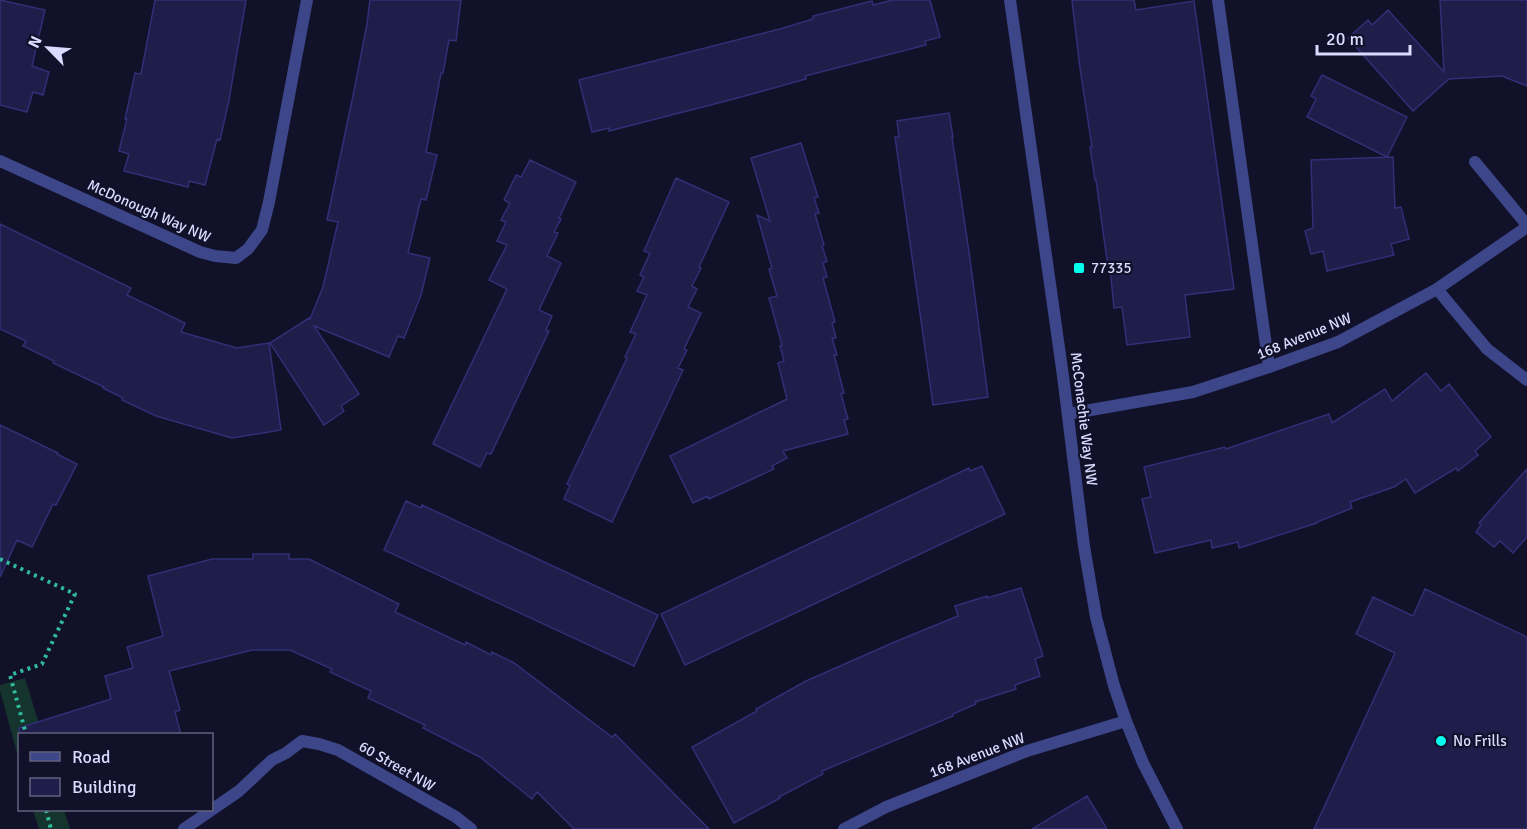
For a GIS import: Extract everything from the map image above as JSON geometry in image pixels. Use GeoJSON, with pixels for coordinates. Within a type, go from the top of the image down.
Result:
{"type":"FeatureCollection","features":[{"type":"Feature","properties":{"kind":"street","name":"McDonough Way NW"},"geometry":{"type":"LineString","coordinates":[[0,162],[200,252],[236,258],[249,249],[262,230],[307,0]]}},
{"type":"Feature","properties":{"kind":"street","name":"McConachie Way NW"},"geometry":{"type":"LineString","coordinates":[[1010,0],[1068,414],[1084,546],[1096,616],[1114,686],[1126,721],[1143,762],[1177,829]]}},
{"type":"Feature","properties":{"kind":"street"},"geometry":{"type":"LineString","coordinates":[[1218,0],[1269,367]]}},
{"type":"Feature","properties":{"kind":"street","name":"168 Avenue NW"},"geometry":{"type":"LineString","coordinates":[[1068,414],[1193,392],[1269,367],[1338,342],[1437,289],[1527,226],[1475,162]]}},
{"type":"Feature","properties":{"kind":"street"},"geometry":{"type":"LineString","coordinates":[[1437,289],[1487,349],[1527,380]]}},
{"type":"Feature","properties":{"kind":"street","name":"168 Avenue NW"},"geometry":{"type":"LineString","coordinates":[[844,829],[886,807],[1027,751],[1126,721]]}},
{"type":"Feature","properties":{"kind":"street","name":"60 Street NW"},"geometry":{"type":"LineString","coordinates":[[213,809],[239,791],[272,760],[302,741],[338,750],[456,817],[471,829]]}},
{"type":"Feature","properties":{"kind":"street","name":"60 Street NW"},"geometry":{"type":"LineString","coordinates":[[184,829],[210,811]]}},
{"type":"Feature","properties":{"kind":"path"},"geometry":{"type":"LineString","coordinates":[[0,559],[75,594],[42,664],[10,675],[25,733]]}},
{"type":"Feature","properties":{"kind":"path"},"geometry":{"type":"LineString","coordinates":[[46,811],[51,829]]}},
{"type":"Feature","properties":{"kind":"green space"},"geometry":{"type":"Polygon","coordinates":[[[25,678],[42,733],[18,733],[18,756],[0,691],[0,685],[25,678]]]}},
{"type":"Feature","properties":{"kind":"green space"},"geometry":{"type":"Polygon","coordinates":[[[33,811],[64,811],[70,829],[39,829],[33,811]]]}},
{"type":"Feature","properties":{"kind":"building"},"geometry":{"type":"Polygon","coordinates":[[[0,0],[45,10],[32,66],[49,72],[43,95],[33,92],[27,112],[0,105],[0,0]]]}},
{"type":"Feature","properties":{"kind":"building"},"geometry":{"type":"Polygon","coordinates":[[[155,0],[246,0],[229,100],[220,140],[217,139],[205,185],[189,181],[188,187],[124,171],[129,154],[119,151],[135,73],[141,74],[155,0]]]}},
{"type":"Feature","properties":{"kind":"building"},"geometry":{"type":"Polygon","coordinates":[[[370,0],[461,0],[456,41],[449,40],[426,152],[437,155],[426,200],[421,199],[408,253],[430,258],[421,295],[404,338],[398,336],[389,357],[314,326],[359,394],[341,406],[344,411],[324,425],[270,343],[310,319],[323,287],[338,222],[327,220],[370,0]]]}},
{"type":"Feature","properties":{"kind":"building"},"geometry":{"type":"Polygon","coordinates":[[[893,0],[930,0],[940,37],[925,41],[926,45],[805,76],[806,79],[730,100],[609,131],[609,128],[592,132],[579,80],[780,29],[813,19],[813,16],[872,1],[873,5],[893,0]]]}},
{"type":"Feature","properties":{"kind":"building"},"geometry":{"type":"Polygon","coordinates":[[[1072,0],[1134,0],[1136,10],[1194,1],[1234,289],[1185,295],[1190,337],[1127,345],[1122,307],[1114,308],[1110,268],[1108,268],[1090,147],[1092,147],[1072,0]]]}},
{"type":"Feature","properties":{"kind":"building"},"geometry":{"type":"Polygon","coordinates":[[[1440,0],[1527,0],[1527,86],[1502,76],[1449,79],[1413,111],[1348,38],[1368,20],[1372,25],[1388,10],[1444,72],[1440,0]]]}},
{"type":"Feature","properties":{"kind":"building"},"geometry":{"type":"Polygon","coordinates":[[[1322,75],[1407,117],[1387,157],[1307,117],[1316,99],[1311,96],[1322,75]]]}},
{"type":"Feature","properties":{"kind":"building"},"geometry":{"type":"Polygon","coordinates":[[[949,113],[988,397],[933,405],[895,137],[899,137],[897,121],[949,113]]]}},
{"type":"Feature","properties":{"kind":"building"},"geometry":{"type":"Polygon","coordinates":[[[801,143],[818,197],[814,198],[819,213],[815,214],[827,261],[823,263],[827,277],[823,278],[835,322],[832,323],[836,338],[832,338],[844,393],[841,394],[848,419],[844,420],[848,434],[783,451],[787,458],[772,466],[774,469],[709,499],[708,496],[693,503],[670,456],[787,399],[778,363],[784,361],[780,346],[782,345],[769,298],[777,296],[769,269],[772,268],[757,215],[770,221],[751,158],[801,143]]]}},
{"type":"Feature","properties":{"kind":"building"},"geometry":{"type":"Polygon","coordinates":[[[1393,157],[1395,208],[1401,207],[1409,239],[1391,244],[1394,255],[1327,271],[1323,251],[1311,254],[1305,231],[1313,228],[1311,160],[1393,157]]]}},
{"type":"Feature","properties":{"kind":"building"},"geometry":{"type":"Polygon","coordinates":[[[530,160],[576,182],[559,218],[561,219],[554,232],[558,233],[547,256],[561,263],[539,310],[552,316],[546,330],[549,331],[491,454],[487,453],[480,467],[433,444],[507,289],[489,280],[507,245],[497,241],[506,222],[501,220],[510,203],[504,200],[516,175],[521,177],[530,160]]]}},
{"type":"Feature","properties":{"kind":"building"},"geometry":{"type":"Polygon","coordinates":[[[676,178],[729,202],[692,286],[697,289],[688,307],[701,313],[678,368],[683,370],[612,522],[564,499],[570,485],[567,484],[627,358],[625,357],[636,334],[630,332],[647,295],[637,291],[644,277],[640,275],[650,253],[644,251],[676,178]]]}},
{"type":"Feature","properties":{"kind":"building"},"geometry":{"type":"Polygon","coordinates":[[[0,224],[131,288],[127,295],[185,323],[181,332],[237,348],[269,343],[281,430],[232,438],[156,416],[23,346],[26,341],[0,329],[0,224]]]}},
{"type":"Feature","properties":{"kind":"building"},"geometry":{"type":"Polygon","coordinates":[[[1426,373],[1441,391],[1449,384],[1491,437],[1475,451],[1478,455],[1458,471],[1456,468],[1415,493],[1406,479],[1394,487],[1350,502],[1352,508],[1317,523],[1239,548],[1238,542],[1212,548],[1211,540],[1155,553],[1142,499],[1151,497],[1144,467],[1225,447],[1226,449],[1329,414],[1332,423],[1385,389],[1392,401],[1426,373]]]}},
{"type":"Feature","properties":{"kind":"building"},"geometry":{"type":"Polygon","coordinates":[[[0,425],[77,464],[56,505],[53,504],[32,547],[17,540],[0,577],[0,425]]]}},
{"type":"Feature","properties":{"kind":"building"},"geometry":{"type":"Polygon","coordinates":[[[982,466],[1005,514],[685,665],[661,614],[969,468],[970,471],[982,466]]]}},
{"type":"Feature","properties":{"kind":"building"},"geometry":{"type":"Polygon","coordinates":[[[1527,469],[1527,537],[1513,553],[1500,541],[1494,547],[1476,532],[1481,525],[1479,523],[1527,469]]]}},
{"type":"Feature","properties":{"kind":"building"},"geometry":{"type":"Polygon","coordinates":[[[406,501],[421,508],[422,505],[658,615],[634,666],[384,550],[406,501]]]}},
{"type":"Feature","properties":{"kind":"building"},"geometry":{"type":"Polygon","coordinates":[[[253,554],[289,554],[289,559],[309,559],[399,604],[395,612],[465,645],[466,642],[491,655],[492,652],[514,663],[612,737],[615,734],[709,829],[574,829],[537,792],[532,799],[480,757],[423,728],[425,725],[368,698],[371,691],[330,672],[332,669],[290,650],[252,650],[169,671],[180,710],[175,712],[180,733],[20,733],[19,728],[111,699],[105,676],[133,668],[127,647],[163,636],[148,576],[212,559],[253,559],[253,554]]]}},
{"type":"Feature","properties":{"kind":"building"},"geometry":{"type":"Polygon","coordinates":[[[1021,588],[1043,656],[1035,659],[1040,676],[1015,685],[1016,689],[975,702],[976,704],[953,716],[822,771],[823,774],[734,823],[692,747],[806,681],[958,616],[955,606],[1021,588]]]}},
{"type":"Feature","properties":{"kind":"building","name":"No Frills"},"geometry":{"type":"Polygon","coordinates":[[[1425,589],[1527,637],[1527,829],[1314,829],[1395,653],[1356,634],[1373,597],[1413,616],[1425,589]]]}},
{"type":"Feature","properties":{"kind":"building"},"geometry":{"type":"Polygon","coordinates":[[[1087,796],[1107,829],[1032,829],[1087,796]]]}},
{"type":"Feature","properties":{"kind":"place","name":"77335"},"geometry":{"type":"Point","coordinates":[1079,268]}},
{"type":"Feature","properties":{"kind":"place","name":"No Frills"},"geometry":{"type":"Point","coordinates":[1441,741]}}]}
